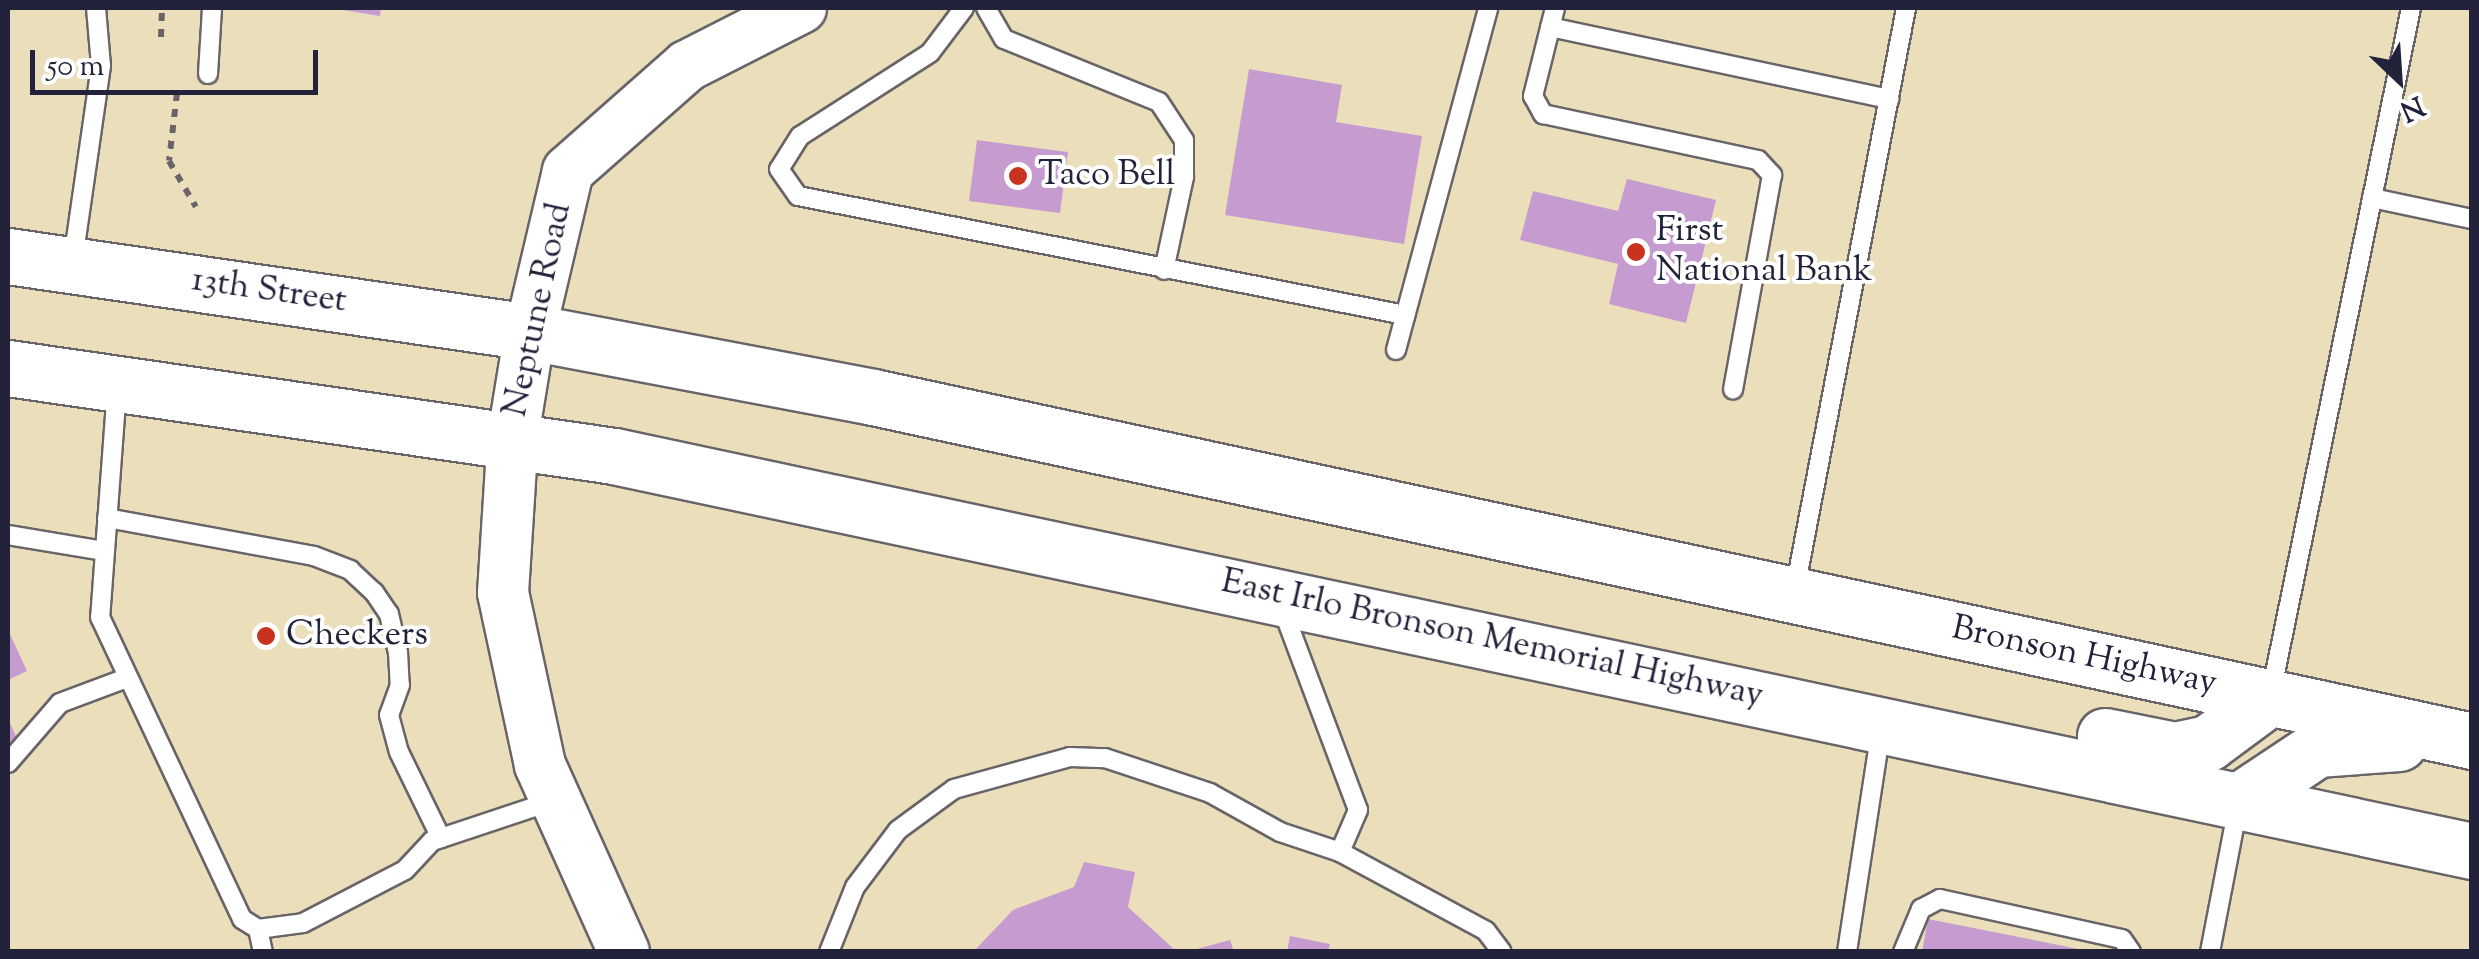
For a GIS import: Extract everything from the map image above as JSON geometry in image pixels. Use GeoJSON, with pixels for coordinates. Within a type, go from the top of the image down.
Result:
{"type":"FeatureCollection","features":[{"type":"Feature","properties":{"kind":"highway","name":"13th Street"},"geometry":{"type":"LineString","coordinates":[[8,256],[530,332]]}},
{"type":"Feature","properties":{"kind":"highway","name":"Bronson Highway"},"geometry":{"type":"LineString","coordinates":[[530,332],[893,402],[2466,739]]}},
{"type":"Feature","properties":{"kind":"highway"},"geometry":{"type":"LineString","coordinates":[[8,368],[513,436]]}},
{"type":"Feature","properties":{"kind":"highway","name":"East Irlo Bronson Memorial Highway"},"geometry":{"type":"LineString","coordinates":[[513,436],[1276,593],[2470,851]]}},
{"type":"Feature","properties":{"kind":"highway"},"geometry":{"type":"LineString","coordinates":[[1877,724],[1943,706],[2175,750],[2232,730],[2270,697]]}},
{"type":"Feature","properties":{"kind":"highway"},"geometry":{"type":"LineString","coordinates":[[2239,800],[2317,749],[2466,739]]}},
{"type":"Feature","properties":{"kind":"main road","name":"Neptune Road"},"geometry":{"type":"LineString","coordinates":[[624,952],[540,765],[503,593],[513,436],[530,332],[568,172],[687,66],[802,8]]}},
{"type":"Feature","properties":{"kind":"lane"},"geometry":{"type":"LineString","coordinates":[[72,263],[102,66],[96,8]]}},
{"type":"Feature","properties":{"kind":"lane"},"geometry":{"type":"LineString","coordinates":[[208,74],[212,8]]}},
{"type":"Feature","properties":{"kind":"lane"},"geometry":{"type":"LineString","coordinates":[[964,8],[930,53],[800,136],[779,169],[788,186],[815,204],[1405,315]]}},
{"type":"Feature","properties":{"kind":"lane"},"geometry":{"type":"LineString","coordinates":[[986,8],[1004,39],[1159,102],[1184,140],[1184,177],[1164,270]]}},
{"type":"Feature","properties":{"kind":"lane"},"geometry":{"type":"LineString","coordinates":[[1396,350],[1488,8]]}},
{"type":"Feature","properties":{"kind":"lane"},"geometry":{"type":"LineString","coordinates":[[1556,8],[1532,96],[1544,114],[1758,160],[1772,175],[1733,388]]}},
{"type":"Feature","properties":{"kind":"lane"},"geometry":{"type":"LineString","coordinates":[[1794,595],[1906,8]]}},
{"type":"Feature","properties":{"kind":"lane"},"geometry":{"type":"LineString","coordinates":[[2270,697],[2411,8]]}},
{"type":"Feature","properties":{"kind":"lane"},"geometry":{"type":"LineString","coordinates":[[1550,27],[1889,99]]}},
{"type":"Feature","properties":{"kind":"lane"},"geometry":{"type":"LineString","coordinates":[[2372,198],[2472,218]]}},
{"type":"Feature","properties":{"kind":"lane"},"geometry":{"type":"LineString","coordinates":[[118,382],[100,617],[242,919],[258,930],[303,923],[404,870],[441,838],[555,800]]}},
{"type":"Feature","properties":{"kind":"lane"},"geometry":{"type":"LineString","coordinates":[[107,518],[314,556],[350,570],[374,592],[390,614],[398,652],[400,685],[389,715],[399,752],[441,838]]}},
{"type":"Feature","properties":{"kind":"lane"},"geometry":{"type":"LineString","coordinates":[[8,535],[105,551]]}},
{"type":"Feature","properties":{"kind":"lane"},"geometry":{"type":"LineString","coordinates":[[1276,593],[1358,810],[1340,852]]}},
{"type":"Feature","properties":{"kind":"lane"},"geometry":{"type":"LineString","coordinates":[[8,763],[60,703],[127,678]]}},
{"type":"Feature","properties":{"kind":"lane"},"geometry":{"type":"LineString","coordinates":[[1847,952],[1877,724]]}},
{"type":"Feature","properties":{"kind":"lane"},"geometry":{"type":"LineString","coordinates":[[829,952],[856,887],[898,830],[954,789],[1070,757],[1105,758],[1174,778],[1280,832],[1340,852],[1486,931],[1502,952]]}},
{"type":"Feature","properties":{"kind":"lane"},"geometry":{"type":"LineString","coordinates":[[2210,952],[2239,800]]}},
{"type":"Feature","properties":{"kind":"lane"},"geometry":{"type":"LineString","coordinates":[[1904,952],[1921,909],[1940,899],[2122,939],[2131,952]]}},
{"type":"Feature","properties":{"kind":"lane"},"geometry":{"type":"LineString","coordinates":[[258,930],[262,952]]}},
{"type":"Feature","properties":{"kind":"path"},"geometry":{"type":"LineString","coordinates":[[162,8],[162,36]]}},
{"type":"Feature","properties":{"kind":"path"},"geometry":{"type":"LineString","coordinates":[[177,93],[169,160],[196,207]]}},
{"type":"Feature","properties":{"kind":"building"},"geometry":{"type":"Polygon","coordinates":[[[330,8],[381,8],[380,16],[330,8]]]}},
{"type":"Feature","properties":{"kind":"building"},"geometry":{"type":"Polygon","coordinates":[[[1249,69],[1342,85],[1336,122],[1422,136],[1404,244],[1225,215],[1249,69]]]}},
{"type":"Feature","properties":{"kind":"building","name":"Taco Bell"},"geometry":{"type":"Polygon","coordinates":[[[977,140],[1068,152],[1060,213],[969,201],[977,140]]]}},
{"type":"Feature","properties":{"kind":"building","name":"First National Bank"},"geometry":{"type":"Polygon","coordinates":[[[1627,179],[1716,200],[1686,323],[1609,304],[1618,264],[1520,240],[1533,191],[1618,211],[1627,179]]]}},
{"type":"Feature","properties":{"kind":"building"},"geometry":{"type":"Polygon","coordinates":[[[8,630],[27,671],[8,680],[8,630]]]}},
{"type":"Feature","properties":{"kind":"building"},"geometry":{"type":"Polygon","coordinates":[[[8,719],[21,747],[8,753],[8,719]]]}},
{"type":"Feature","properties":{"kind":"building"},"geometry":{"type":"Polygon","coordinates":[[[1084,862],[1135,872],[1128,907],[1177,952],[973,952],[1013,910],[1074,887],[1084,862]]]}},
{"type":"Feature","properties":{"kind":"building"},"geometry":{"type":"Polygon","coordinates":[[[1928,919],[2084,950],[2084,952],[1922,952],[1928,919]]]}},
{"type":"Feature","properties":{"kind":"building"},"geometry":{"type":"Polygon","coordinates":[[[1290,936],[1330,944],[1328,952],[1287,952],[1290,936]]]}},
{"type":"Feature","properties":{"kind":"building"},"geometry":{"type":"Polygon","coordinates":[[[1230,940],[1234,952],[1193,952],[1193,950],[1230,940]]]}},
{"type":"Feature","properties":{"kind":"place","name":"Taco Bell"},"geometry":{"type":"Point","coordinates":[1018,176]}},
{"type":"Feature","properties":{"kind":"place","name":"First National Bank"},"geometry":{"type":"Point","coordinates":[1636,252]}},
{"type":"Feature","properties":{"kind":"place","name":"Checkers"},"geometry":{"type":"Point","coordinates":[266,636]}}]}
